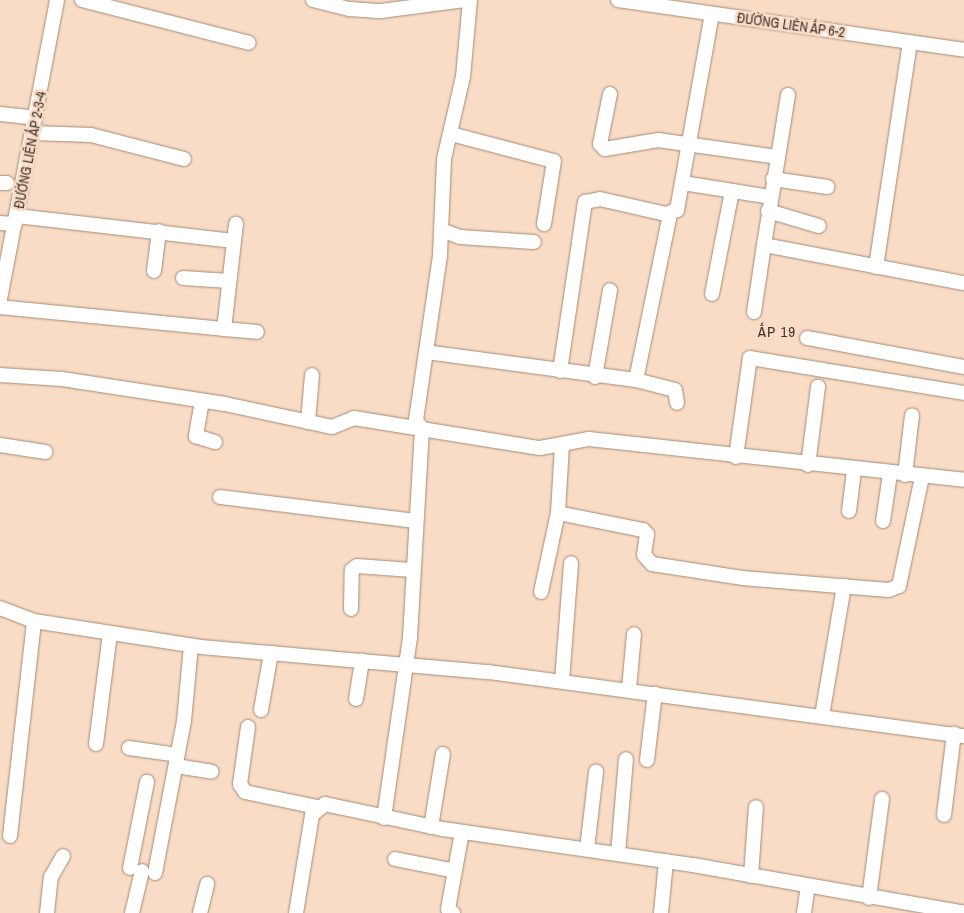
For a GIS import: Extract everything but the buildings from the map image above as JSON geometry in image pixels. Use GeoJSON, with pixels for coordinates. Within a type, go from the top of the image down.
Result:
{"type":"FeatureCollection","features":[{"type":"Feature","properties":{"kind":"street","name":"ĐƯỜNG LIÊN ẤP 2-3-4"},"geometry":{"type":"LineString","coordinates":[[0,299],[57,0]]}},
{"type":"Feature","properties":{"kind":"street"},"geometry":{"type":"LineString","coordinates":[[82,0],[250,43]]}},
{"type":"Feature","properties":{"kind":"street"},"geometry":{"type":"LineString","coordinates":[[313,0],[396,10],[468,0],[463,77],[440,191],[442,230],[416,420],[422,429],[406,663],[384,818]]}},
{"type":"Feature","properties":{"kind":"street","name":"ĐƯỜNG LIÊN ẤP 6-2"},"geometry":{"type":"LineString","coordinates":[[618,0],[964,50]]}},
{"type":"Feature","properties":{"kind":"street"},"geometry":{"type":"LineString","coordinates":[[560,371],[585,202],[600,199],[670,214],[678,210],[712,14]]}},
{"type":"Feature","properties":{"kind":"street"},"geometry":{"type":"LineString","coordinates":[[876,267],[910,43]]}},
{"type":"Feature","properties":{"kind":"street"},"geometry":{"type":"LineString","coordinates":[[610,94],[602,147],[658,140],[777,157]]}},
{"type":"Feature","properties":{"kind":"street"},"geometry":{"type":"LineString","coordinates":[[754,312],[773,178],[788,95]]}},
{"type":"Feature","properties":{"kind":"street"},"geometry":{"type":"LineString","coordinates":[[0,114],[36,118]]}},
{"type":"Feature","properties":{"kind":"street"},"geometry":{"type":"LineString","coordinates":[[33,133],[91,135],[184,159]]}},
{"type":"Feature","properties":{"kind":"street"},"geometry":{"type":"LineString","coordinates":[[451,134],[554,161],[544,224]]}},
{"type":"Feature","properties":{"kind":"street"},"geometry":{"type":"LineString","coordinates":[[773,178],[827,187]]}},
{"type":"Feature","properties":{"kind":"street"},"geometry":{"type":"LineString","coordinates":[[683,183],[732,191],[769,204],[819,226]]}},
{"type":"Feature","properties":{"kind":"street"},"geometry":{"type":"LineString","coordinates":[[712,294],[732,191]]}},
{"type":"Feature","properties":{"kind":"street"},"geometry":{"type":"LineString","coordinates":[[636,380],[670,214]]}},
{"type":"Feature","properties":{"kind":"street"},"geometry":{"type":"LineString","coordinates":[[0,223],[16,220],[159,231],[234,241]]}},
{"type":"Feature","properties":{"kind":"street"},"geometry":{"type":"LineString","coordinates":[[224,329],[236,224]]}},
{"type":"Feature","properties":{"kind":"street"},"geometry":{"type":"LineString","coordinates":[[442,230],[460,237],[534,242]]}},
{"type":"Feature","properties":{"kind":"street"},"geometry":{"type":"LineString","coordinates":[[154,271],[159,231]]}},
{"type":"Feature","properties":{"kind":"street"},"geometry":{"type":"LineString","coordinates":[[764,245],[964,283]]}},
{"type":"Feature","properties":{"kind":"street"},"geometry":{"type":"LineString","coordinates":[[183,278],[229,282]]}},
{"type":"Feature","properties":{"kind":"street"},"geometry":{"type":"LineString","coordinates":[[595,377],[610,290]]}},
{"type":"Feature","properties":{"kind":"street"},"geometry":{"type":"LineString","coordinates":[[0,307],[258,332]]}},
{"type":"Feature","properties":{"kind":"street"},"geometry":{"type":"LineString","coordinates":[[807,338],[964,367]]}},
{"type":"Feature","properties":{"kind":"street"},"geometry":{"type":"LineString","coordinates":[[426,352],[595,377],[636,380],[675,390],[678,403]]}},
{"type":"Feature","properties":{"kind":"street"},"geometry":{"type":"LineString","coordinates":[[736,457],[750,358],[964,393]]}},
{"type":"Feature","properties":{"kind":"street"},"geometry":{"type":"LineString","coordinates":[[0,375],[62,379],[202,401],[332,427],[354,418],[540,448],[589,440],[905,476],[964,480]]}},
{"type":"Feature","properties":{"kind":"street"},"geometry":{"type":"LineString","coordinates":[[308,422],[312,375]]}},
{"type":"Feature","properties":{"kind":"street"},"geometry":{"type":"LineString","coordinates":[[808,465],[818,387]]}},
{"type":"Feature","properties":{"kind":"street"},"geometry":{"type":"LineString","coordinates":[[202,401],[196,436],[215,442]]}},
{"type":"Feature","properties":{"kind":"street"},"geometry":{"type":"LineString","coordinates":[[905,476],[912,415]]}},
{"type":"Feature","properties":{"kind":"street"},"geometry":{"type":"LineString","coordinates":[[0,445],[44,452]]}},
{"type":"Feature","properties":{"kind":"street"},"geometry":{"type":"LineString","coordinates":[[541,592],[558,513],[562,445]]}},
{"type":"Feature","properties":{"kind":"street"},"geometry":{"type":"LineString","coordinates":[[849,511],[854,470]]}},
{"type":"Feature","properties":{"kind":"street"},"geometry":{"type":"LineString","coordinates":[[883,521],[890,474]]}},
{"type":"Feature","properties":{"kind":"street"},"geometry":{"type":"LineString","coordinates":[[558,513],[642,530],[647,534],[644,555],[652,564],[742,578],[889,590],[900,586],[922,477]]}},
{"type":"Feature","properties":{"kind":"street"},"geometry":{"type":"LineString","coordinates":[[220,497],[415,521]]}},
{"type":"Feature","properties":{"kind":"street"},"geometry":{"type":"LineString","coordinates":[[562,681],[571,564]]}},
{"type":"Feature","properties":{"kind":"street"},"geometry":{"type":"LineString","coordinates":[[351,609],[352,570],[357,566],[412,570]]}},
{"type":"Feature","properties":{"kind":"street"},"geometry":{"type":"LineString","coordinates":[[822,716],[844,586]]}},
{"type":"Feature","properties":{"kind":"street"},"geometry":{"type":"LineString","coordinates":[[0,608],[34,621],[191,646],[406,663],[562,681],[959,735],[944,815]]}},
{"type":"Feature","properties":{"kind":"street"},"geometry":{"type":"LineString","coordinates":[[10,836],[34,621]]}},
{"type":"Feature","properties":{"kind":"street"},"geometry":{"type":"LineString","coordinates":[[96,744],[110,633]]}},
{"type":"Feature","properties":{"kind":"street"},"geometry":{"type":"LineString","coordinates":[[629,690],[634,634]]}},
{"type":"Feature","properties":{"kind":"street"},"geometry":{"type":"LineString","coordinates":[[132,913],[142,870],[177,760],[191,646]]}},
{"type":"Feature","properties":{"kind":"street"},"geometry":{"type":"LineString","coordinates":[[262,710],[271,653]]}},
{"type":"Feature","properties":{"kind":"street"},"geometry":{"type":"LineString","coordinates":[[356,699],[362,660]]}},
{"type":"Feature","properties":{"kind":"street"},"geometry":{"type":"LineString","coordinates":[[647,760],[655,693]]}},
{"type":"Feature","properties":{"kind":"street"},"geometry":{"type":"LineString","coordinates":[[248,727],[240,784],[245,792],[317,808],[325,804],[431,827],[666,861],[869,898],[964,913]]}},
{"type":"Feature","properties":{"kind":"street"},"geometry":{"type":"LineString","coordinates":[[129,748],[177,760],[212,772]]}},
{"type":"Feature","properties":{"kind":"street"},"geometry":{"type":"LineString","coordinates":[[431,827],[444,754]]}},
{"type":"Feature","properties":{"kind":"street"},"geometry":{"type":"LineString","coordinates":[[618,854],[626,759]]}},
{"type":"Feature","properties":{"kind":"street"},"geometry":{"type":"LineString","coordinates":[[588,849],[596,772]]}},
{"type":"Feature","properties":{"kind":"street"},"geometry":{"type":"LineString","coordinates":[[142,870],[147,782]]}},
{"type":"Feature","properties":{"kind":"street"},"geometry":{"type":"LineString","coordinates":[[869,898],[882,799]]}},
{"type":"Feature","properties":{"kind":"street"},"geometry":{"type":"LineString","coordinates":[[751,876],[756,807]]}},
{"type":"Feature","properties":{"kind":"street"},"geometry":{"type":"LineString","coordinates":[[296,913],[317,808]]}},
{"type":"Feature","properties":{"kind":"street"},"geometry":{"type":"LineString","coordinates":[[453,913],[448,909],[462,832]]}},
{"type":"Feature","properties":{"kind":"street"},"geometry":{"type":"LineString","coordinates":[[47,913],[51,877],[63,856]]}},
{"type":"Feature","properties":{"kind":"street"},"geometry":{"type":"LineString","coordinates":[[395,859],[455,871]]}},
{"type":"Feature","properties":{"kind":"street"},"geometry":{"type":"LineString","coordinates":[[661,913],[666,861]]}},
{"type":"Feature","properties":{"kind":"street"},"geometry":{"type":"LineString","coordinates":[[200,913],[207,884]]}},
{"type":"Feature","properties":{"kind":"street"},"geometry":{"type":"LineString","coordinates":[[804,913],[808,886]]}},
{"type":"Feature","properties":{"kind":"district","name":"ẤP 19"},"geometry":{"type":"Point","coordinates":[777,332]}}]}
